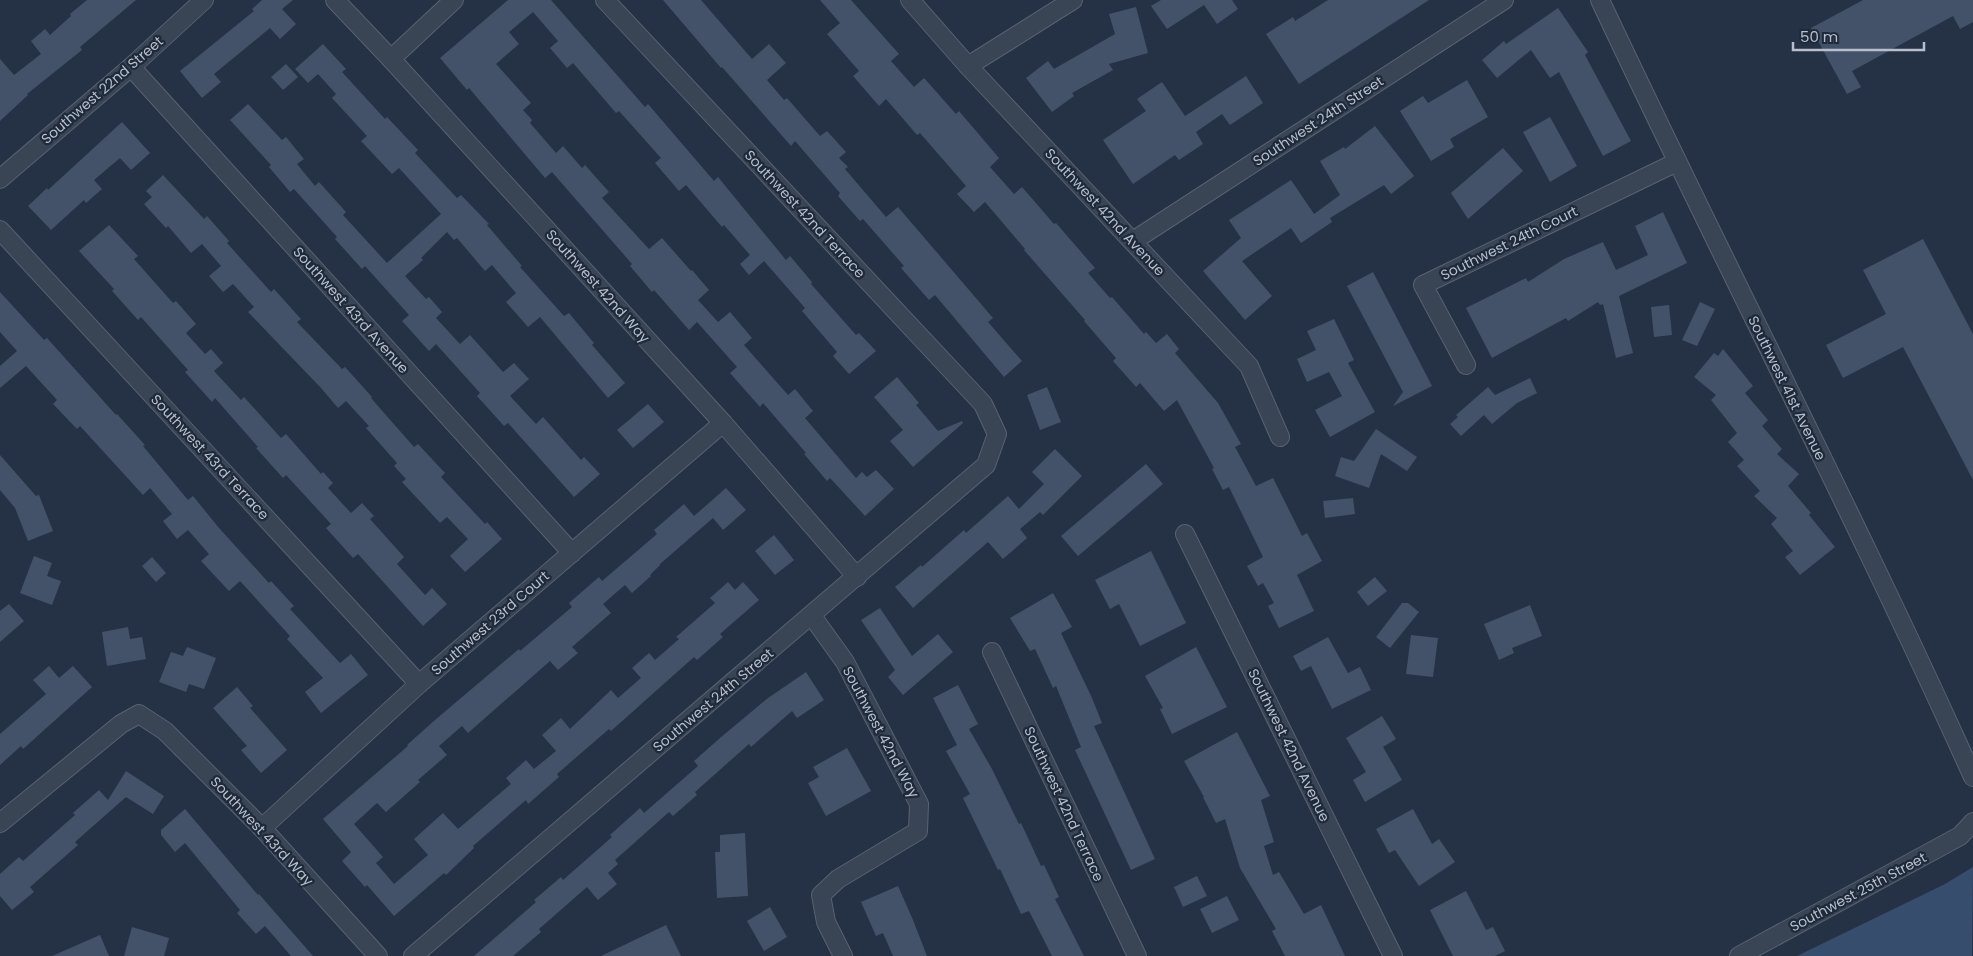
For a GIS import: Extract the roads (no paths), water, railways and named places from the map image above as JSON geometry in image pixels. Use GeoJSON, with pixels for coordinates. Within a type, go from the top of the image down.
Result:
{"type":"FeatureCollection","features":[{"type":"Feature","properties":{"kind":"street","name":"Southwest 22nd Street"},"geometry":{"type":"LineString","coordinates":[[0,179],[131,67],[204,0]]}},
{"type":"Feature","properties":{"kind":"street","name":"Southwest 42nd Way"},"geometry":{"type":"LineString","coordinates":[[335,0],[724,423],[857,577]]}},
{"type":"Feature","properties":{"kind":"street"},"geometry":{"type":"LineString","coordinates":[[391,59],[454,0]]}},
{"type":"Feature","properties":{"kind":"street","name":"Southwest 42nd Terrace"},"geometry":{"type":"LineString","coordinates":[[605,0],[982,404],[997,434]]}},
{"type":"Feature","properties":{"kind":"street","name":"Southwest 42nd Avenue"},"geometry":{"type":"LineString","coordinates":[[910,0],[968,66],[1249,366],[1280,437]]}},
{"type":"Feature","properties":{"kind":"street"},"geometry":{"type":"LineString","coordinates":[[968,66],[1072,0]]}},
{"type":"Feature","properties":{"kind":"street","name":"Southwest 24th Street"},"geometry":{"type":"LineString","coordinates":[[1133,241],[1504,0]]}},
{"type":"Feature","properties":{"kind":"street","name":"Southwest 41st Avenue"},"geometry":{"type":"LineString","coordinates":[[1600,0],[1922,665],[1973,777]]}},
{"type":"Feature","properties":{"kind":"street","name":"Southwest 43rd Avenue"},"geometry":{"type":"LineString","coordinates":[[131,67],[572,552]]}},
{"type":"Feature","properties":{"kind":"street","name":"Southwest 24th Court"},"geometry":{"type":"LineString","coordinates":[[1466,365],[1423,285],[1677,162]]}},
{"type":"Feature","properties":{"kind":"street","name":"Southwest 43rd Terrace"},"geometry":{"type":"LineString","coordinates":[[0,230],[419,684]]}},
{"type":"Feature","properties":{"kind":"street","name":"Southwest 23rd Court"},"geometry":{"type":"LineString","coordinates":[[262,828],[419,684],[724,423]]}},
{"type":"Feature","properties":{"kind":"street","name":"Southwest 24th Street"},"geometry":{"type":"LineString","coordinates":[[413,956],[986,465],[997,434]]}},
{"type":"Feature","properties":{"kind":"street","name":"Southwest 42nd Avenue"},"geometry":{"type":"LineString","coordinates":[[1185,534],[1393,956]]}},
{"type":"Feature","properties":{"kind":"street","name":"Southwest 42nd Way"},"geometry":{"type":"LineString","coordinates":[[812,616],[845,662],[919,804],[918,831],[838,879],[821,895],[826,922],[843,956]]}},
{"type":"Feature","properties":{"kind":"street","name":"Southwest 42nd Terrace"},"geometry":{"type":"LineString","coordinates":[[992,652],[1137,956]]}},
{"type":"Feature","properties":{"kind":"street","name":"Southwest 43rd Way"},"geometry":{"type":"LineString","coordinates":[[0,823],[121,724],[139,714],[165,730],[262,828],[378,956]]}},
{"type":"Feature","properties":{"kind":"street","name":"Southwest 25th Street"},"geometry":{"type":"LineString","coordinates":[[1739,956],[1960,836],[1973,822]]}},
{"type":"Feature","properties":{"kind":"water"},"geometry":{"type":"Polygon","coordinates":[[[1973,867],[1972,956],[1797,956],[1945,884],[1973,867]]]}}]}
